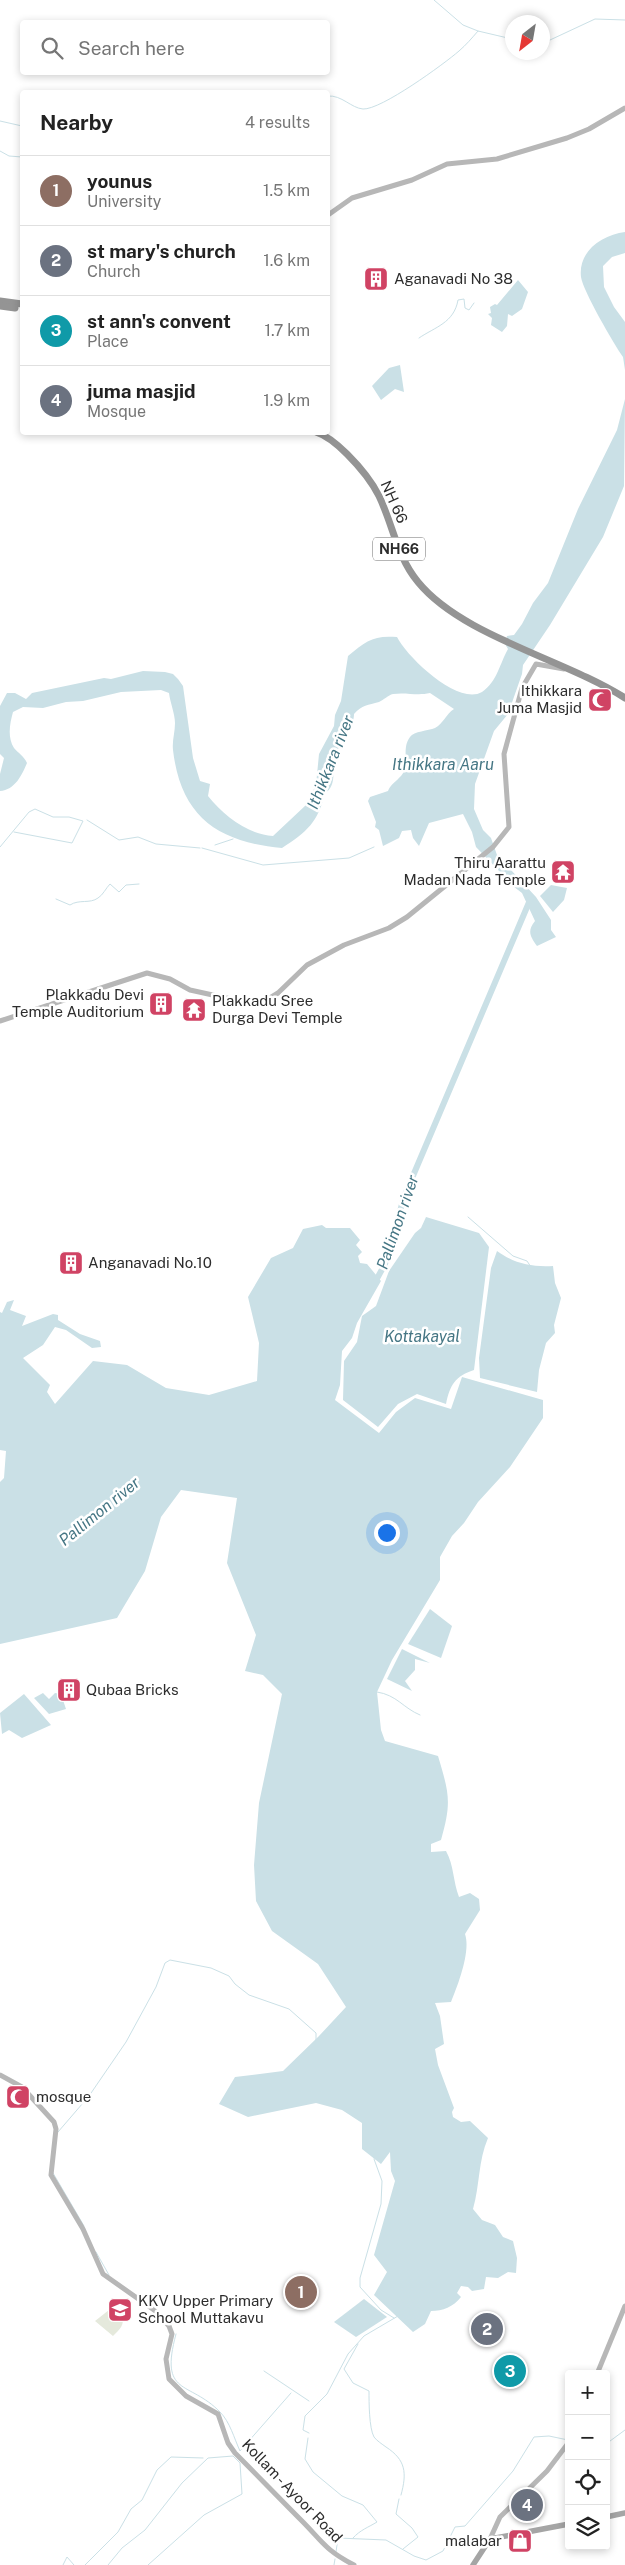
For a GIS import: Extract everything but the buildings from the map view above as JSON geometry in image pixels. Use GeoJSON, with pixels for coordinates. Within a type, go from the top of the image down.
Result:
{"type":"FeatureCollection","features":[{"type":"Feature","properties":{"kind":"highway"},"geometry":{"type":"LineString","coordinates":[[0,301],[20,304]]}},
{"type":"Feature","properties":{"kind":"highway"},"geometry":{"type":"LineString","coordinates":[[0,306],[20,309]]}},
{"type":"Feature","properties":{"kind":"highway","name":"NH 66"},"geometry":{"type":"LineString","coordinates":[[324,435],[342,449],[368,477],[386,514],[402,558],[419,583],[454,614],[574,670]]}},
{"type":"Feature","properties":{"kind":"highway","name":"NH66"},"geometry":{"type":"LineString","coordinates":[[574,670],[625,698]]}},
{"type":"Feature","properties":{"kind":"main road"},"geometry":{"type":"LineString","coordinates":[[330,214],[352,198],[412,180],[447,164],[497,159],[567,138],[589,129],[625,108]]}},
{"type":"Feature","properties":{"kind":"main road"},"geometry":{"type":"LineString","coordinates":[[0,1021],[147,974],[170,979],[190,990],[240,1001],[265,1002],[278,994],[307,965],[344,945],[389,928],[406,917],[506,833],[510,822],[504,754],[522,688],[536,664],[574,670]]}},
{"type":"Feature","properties":{"kind":"main road","name":"Kollam - Ayoor Road"},"geometry":{"type":"LineString","coordinates":[[0,2075],[22,2087],[54,2122],[56,2129],[51,2175],[82,2229],[104,2274],[154,2310],[169,2326],[172,2334],[166,2359],[169,2378],[186,2396],[218,2414],[228,2443],[248,2468],[303,2522],[321,2544],[333,2554],[354,2565]]}},
{"type":"Feature","properties":{"kind":"main road"},"geometry":{"type":"LineString","coordinates":[[599,2370],[625,2306]]}},
{"type":"Feature","properties":{"kind":"main road"},"geometry":{"type":"LineString","coordinates":[[473,2565],[490,2540],[500,2517],[547,2471],[565,2447]]}},
{"type":"Feature","properties":{"kind":"main road"},"geometry":{"type":"LineString","coordinates":[[610,2516],[625,2513]]}},
{"type":"Feature","properties":{"kind":"main road"},"geometry":{"type":"LineString","coordinates":[[490,2540],[565,2525]]}},
{"type":"Feature","properties":{"kind":"shaded area"},"geometry":{"type":"Polygon","coordinates":[[[109,2310],[122,2315],[123,2318],[121,2327],[113,2336],[95,2321],[109,2310]]]}},
{"type":"Feature","properties":{"kind":"water"},"geometry":{"type":"Polygon","coordinates":[[[625,232],[625,253],[612,257],[603,266],[604,287],[614,307],[625,322],[625,370],[623,357],[606,330],[583,284],[581,268],[583,259],[593,246],[608,237],[625,232]]]}},
{"type":"Feature","properties":{"kind":"water"},"geometry":{"type":"Polygon","coordinates":[[[518,280],[528,292],[522,309],[512,316],[508,314],[507,326],[502,332],[491,325],[492,318],[488,314],[491,313],[490,307],[495,304],[497,305],[518,280]]]}},
{"type":"Feature","properties":{"kind":"water"},"geometry":{"type":"Polygon","coordinates":[[[400,365],[404,392],[395,389],[381,400],[372,386],[389,368],[400,365]]]}},
{"type":"Feature","properties":{"kind":"water","name":"Ithikkara Aaru"},"geometry":{"type":"Polygon","coordinates":[[[625,399],[624,486],[603,537],[550,625],[523,665],[522,674],[508,714],[494,731],[475,784],[474,809],[483,830],[491,838],[497,855],[536,897],[551,920],[551,930],[556,937],[537,946],[530,934],[535,921],[522,893],[501,877],[501,873],[476,847],[472,832],[463,814],[429,823],[419,846],[413,838],[411,830],[402,831],[399,838],[383,846],[379,830],[375,827],[376,822],[368,801],[370,797],[388,791],[404,771],[406,748],[410,737],[415,733],[438,726],[454,709],[430,693],[389,695],[379,702],[363,707],[354,714],[352,725],[335,757],[333,782],[325,793],[319,812],[305,831],[282,848],[240,840],[222,832],[207,822],[194,809],[177,773],[173,750],[175,719],[169,693],[161,690],[121,692],[43,708],[23,707],[13,712],[10,725],[10,739],[14,748],[23,756],[27,763],[14,785],[0,791],[0,774],[4,758],[0,754],[0,706],[7,693],[15,693],[26,699],[32,693],[104,678],[111,679],[143,671],[165,672],[173,674],[183,686],[193,758],[200,781],[210,784],[208,796],[229,817],[245,828],[263,835],[273,836],[306,805],[316,785],[319,754],[334,726],[335,715],[341,701],[348,656],[360,646],[376,638],[397,637],[422,667],[447,686],[460,692],[472,694],[482,692],[487,688],[498,672],[508,649],[505,644],[507,636],[514,635],[533,603],[548,583],[578,509],[617,430],[625,399]]]}},
{"type":"Feature","properties":{"kind":"water"},"geometry":{"type":"Polygon","coordinates":[[[551,885],[567,888],[564,900],[553,912],[540,896],[551,885]]]}},
{"type":"Feature","properties":{"kind":"water","name":"Kottakayal"},"geometry":{"type":"Polygon","coordinates":[[[426,1217],[479,1233],[489,1247],[474,1370],[462,1375],[454,1382],[446,1404],[417,1394],[398,1404],[378,1427],[343,1400],[344,1361],[357,1342],[362,1316],[376,1306],[389,1271],[415,1233],[421,1228],[426,1217]]]}},
{"type":"Feature","properties":{"kind":"water"},"geometry":{"type":"Polygon","coordinates":[[[322,1225],[326,1228],[350,1228],[360,1240],[356,1245],[362,1252],[358,1256],[360,1263],[367,1264],[381,1281],[357,1323],[352,1338],[342,1351],[340,1385],[335,1400],[379,1433],[396,1412],[415,1398],[451,1409],[462,1377],[543,1400],[543,1418],[510,1467],[478,1502],[464,1523],[452,1536],[440,1557],[440,1580],[392,1660],[377,1692],[381,1730],[385,1741],[438,1756],[447,1789],[448,1806],[441,1840],[431,1844],[431,1852],[446,1851],[451,1862],[459,1897],[470,1893],[479,1899],[480,1910],[465,1934],[465,1959],[451,2002],[435,2003],[440,2016],[444,2044],[435,2049],[438,2065],[454,2108],[452,2112],[453,2117],[461,2122],[470,2121],[488,2138],[482,2155],[473,2209],[482,2220],[495,2225],[503,2237],[513,2241],[517,2258],[516,2273],[508,2272],[498,2278],[486,2277],[484,2289],[472,2291],[468,2287],[461,2286],[457,2293],[461,2297],[455,2303],[448,2308],[431,2311],[425,2324],[413,2332],[374,2295],[387,2272],[374,2255],[395,2181],[391,2171],[390,2152],[381,2164],[362,2149],[362,2123],[342,2110],[316,2103],[248,2117],[219,2104],[235,2077],[283,2071],[346,2007],[318,1964],[272,1931],[256,1901],[254,1865],[259,1803],[282,1694],[263,1675],[245,1671],[256,1635],[227,1563],[237,1498],[181,1490],[161,1517],[145,1571],[117,1618],[0,1644],[0,1482],[4,1478],[6,1451],[0,1450],[0,1312],[2,1313],[7,1302],[14,1300],[10,1310],[26,1316],[22,1326],[53,1314],[58,1315],[58,1320],[80,1334],[100,1341],[101,1347],[92,1348],[66,1330],[55,1327],[43,1345],[23,1358],[50,1385],[47,1392],[55,1404],[93,1361],[127,1365],[166,1388],[209,1395],[257,1381],[259,1343],[248,1297],[271,1258],[293,1248],[303,1229],[322,1225]]]}},
{"type":"Feature","properties":{"kind":"water","name":"Kottakayal"},"geometry":{"type":"Polygon","coordinates":[[[497,1251],[510,1259],[524,1264],[553,1266],[555,1283],[561,1298],[554,1325],[555,1333],[546,1343],[539,1370],[537,1392],[480,1378],[479,1358],[491,1268],[497,1251]]]}},
{"type":"Feature","properties":{"kind":"water"},"geometry":{"type":"Polygon","coordinates":[[[430,1609],[452,1626],[441,1658],[408,1644],[430,1609]]]}},
{"type":"Feature","properties":{"kind":"water"},"geometry":{"type":"Polygon","coordinates":[[[402,1649],[430,1663],[415,1659],[415,1670],[405,1681],[412,1691],[387,1679],[402,1649]]]}},
{"type":"Feature","properties":{"kind":"water"},"geometry":{"type":"Polygon","coordinates":[[[43,1693],[49,1699],[55,1693],[61,1694],[66,1709],[49,1714],[34,1698],[43,1693]]]}},
{"type":"Feature","properties":{"kind":"water"},"geometry":{"type":"Polygon","coordinates":[[[24,1694],[51,1725],[22,1738],[9,1730],[2,1734],[0,1713],[24,1694]]]}},
{"type":"Feature","properties":{"kind":"water"},"geometry":{"type":"Polygon","coordinates":[[[364,2299],[387,2317],[356,2337],[334,2322],[364,2299]]]}},
{"type":"Feature","properties":{"kind":"waterway"},"geometry":{"type":"LineString","coordinates":[[434,0],[463,25],[478,31]]}},
{"type":"Feature","properties":{"kind":"waterway"},"geometry":{"type":"LineString","coordinates":[[550,40],[595,19],[625,20]]}},
{"type":"Feature","properties":{"kind":"waterway"},"geometry":{"type":"LineString","coordinates":[[330,96],[338,97],[359,108],[372,107],[397,95],[440,66],[467,44],[478,31],[505,37]]}},
{"type":"Feature","properties":{"kind":"waterway"},"geometry":{"type":"LineString","coordinates":[[0,121],[20,126]]}},
{"type":"Feature","properties":{"kind":"waterway"},"geometry":{"type":"LineString","coordinates":[[0,151],[9,156],[20,157]]}},
{"type":"Feature","properties":{"kind":"waterway"},"geometry":{"type":"LineString","coordinates":[[419,338],[443,324],[456,308],[458,300],[464,299],[465,308],[469,310],[474,303]]}},
{"type":"Feature","properties":{"kind":"waterway"},"geometry":{"type":"LineString","coordinates":[[0,847],[29,812],[35,809],[53,817],[69,817],[83,821],[72,843],[14,832]]}},
{"type":"Feature","properties":{"kind":"waterway"},"geometry":{"type":"LineString","coordinates":[[87,820],[119,840],[138,837],[156,844],[200,848]]}},
{"type":"Feature","properties":{"kind":"waterway"},"geometry":{"type":"LineString","coordinates":[[215,845],[233,839]]}},
{"type":"Feature","properties":{"kind":"waterway"},"geometry":{"type":"LineString","coordinates":[[202,848],[263,865],[349,858],[374,847]]}},
{"type":"Feature","properties":{"kind":"waterway"},"geometry":{"type":"LineString","coordinates":[[56,899],[70,905],[77,902],[95,900],[110,884],[119,892],[126,885],[139,884]]}},
{"type":"Feature","properties":{"kind":"waterway","name":"Pallimon river"},"geometry":{"type":"LineString","coordinates":[[374,1284],[385,1264],[404,1197],[530,900]]}},
{"type":"Feature","properties":{"kind":"waterway"},"geometry":{"type":"LineString","coordinates":[[468,1217],[513,1256],[527,1261],[531,1267]]}},
{"type":"Feature","properties":{"kind":"waterway"},"geometry":{"type":"LineString","coordinates":[[377,1692],[390,1696],[420,1715]]}},
{"type":"Feature","properties":{"kind":"waterway"},"geometry":{"type":"LineString","coordinates":[[58,2132],[89,2096],[126,2042],[156,1987],[165,1963],[170,1960],[211,1968],[229,1976],[235,1984],[249,1995],[289,2009],[316,2033],[316,2041]]}},
{"type":"Feature","properties":{"kind":"waterway"},"geometry":{"type":"LineString","coordinates":[[374,2159],[382,2181],[381,2204],[360,2278],[360,2287],[381,2310],[394,2318]]}},
{"type":"Feature","properties":{"kind":"waterway"},"geometry":{"type":"LineString","coordinates":[[53,2173],[84,2226]]}},
{"type":"Feature","properties":{"kind":"waterway"},"geometry":{"type":"LineString","coordinates":[[96,2252],[109,2275]]}},
{"type":"Feature","properties":{"kind":"waterway"},"geometry":{"type":"LineString","coordinates":[[158,2311],[171,2324]]}},
{"type":"Feature","properties":{"kind":"waterway"},"geometry":{"type":"LineString","coordinates":[[309,2433],[303,2430],[305,2416],[327,2394],[348,2354],[364,2336],[398,2316]]}},
{"type":"Feature","properties":{"kind":"waterway"},"geometry":{"type":"LineString","coordinates":[[176,2334],[171,2368],[174,2378],[180,2385],[209,2402],[220,2412],[229,2425],[240,2451],[291,2393]]}},
{"type":"Feature","properties":{"kind":"waterway"},"geometry":{"type":"LineString","coordinates":[[358,2344],[344,2369],[353,2383],[369,2391],[372,2433],[378,2441],[398,2457],[403,2468],[404,2480],[401,2495]]}},
{"type":"Feature","properties":{"kind":"waterway"},"geometry":{"type":"LineString","coordinates":[[264,2371],[309,2401]]}},
{"type":"Feature","properties":{"kind":"waterway"},"geometry":{"type":"LineString","coordinates":[[610,2441],[625,2430]]}},
{"type":"Feature","properties":{"kind":"waterway"},"geometry":{"type":"LineString","coordinates":[[336,2552],[338,2538],[386,2540],[414,2556],[426,2560],[443,2551],[455,2527],[465,2526],[513,2471],[534,2437],[549,2436],[565,2439]]}},
{"type":"Feature","properties":{"kind":"waterway"},"geometry":{"type":"LineString","coordinates":[[308,2438],[305,2459],[313,2472],[342,2496],[363,2505],[377,2522],[353,2538]]}},
{"type":"Feature","properties":{"kind":"waterway"},"geometry":{"type":"LineString","coordinates":[[108,2565],[122,2548],[145,2530],[182,2483],[208,2458],[233,2456],[240,2463],[242,2494],[204,2515],[148,2565]]}},
{"type":"Feature","properties":{"kind":"waterway"},"geometry":{"type":"LineString","coordinates":[[85,2565],[118,2532],[131,2509],[142,2500],[157,2470],[171,2457],[203,2458]]}},
{"type":"Feature","properties":{"kind":"waterway"},"geometry":{"type":"LineString","coordinates":[[399,2499],[396,2514],[412,2528],[418,2537],[403,2549]]}},
{"type":"Feature","properties":{"kind":"waterway"},"geometry":{"type":"LineString","coordinates":[[63,2565],[67,2557],[74,2565]]}},
{"type":"Feature","properties":{"kind":"waterway"},"geometry":{"type":"LineString","coordinates":[[334,2565],[335,2559]]}},
{"type":"Feature","properties":{"kind":"place","name":"Aganavadi No 38"},"geometry":{"type":"Point","coordinates":[376,279]}},
{"type":"Feature","properties":{"kind":"place","name":"Ithikkara Juma Masjid"},"geometry":{"type":"Point","coordinates":[600,700]}},
{"type":"Feature","properties":{"kind":"place","name":"Thiru Aarattu Madan Nada Temple"},"geometry":{"type":"Point","coordinates":[563,872]}},
{"type":"Feature","properties":{"kind":"place","name":"Plakkadu Devi Temple Auditorium"},"geometry":{"type":"Point","coordinates":[161,1004]}},
{"type":"Feature","properties":{"kind":"place","name":"Plakkadu Sree Durga Devi Temple"},"geometry":{"type":"Point","coordinates":[194,1010]}},
{"type":"Feature","properties":{"kind":"place","name":"Anganavadi No.10"},"geometry":{"type":"Point","coordinates":[71,1263]}},
{"type":"Feature","properties":{"kind":"place","name":"Qubaa Bricks"},"geometry":{"type":"Point","coordinates":[69,1690]}},
{"type":"Feature","properties":{"kind":"place","name":"mosque"},"geometry":{"type":"Point","coordinates":[18,2097]}},
{"type":"Feature","properties":{"kind":"place","name":"younus"},"geometry":{"type":"Point","coordinates":[301,2292]}},
{"type":"Feature","properties":{"kind":"place","name":"KKV Upper Primary School Muttakavu"},"geometry":{"type":"Point","coordinates":[120,2310]}},
{"type":"Feature","properties":{"kind":"place","name":"st mary's church"},"geometry":{"type":"Point","coordinates":[487,2329]}},
{"type":"Feature","properties":{"kind":"place","name":"st ann's convent"},"geometry":{"type":"Point","coordinates":[510,2371]}},
{"type":"Feature","properties":{"kind":"place","name":"juma masjid"},"geometry":{"type":"Point","coordinates":[527,2505]}},
{"type":"Feature","properties":{"kind":"place","name":"malabar"},"geometry":{"type":"Point","coordinates":[520,2541]}},
{"type":"Feature","properties":{"kind":"water label","name":"Ithikkara river"},"geometry":{"type":"Point","coordinates":[330,762]}}]}
